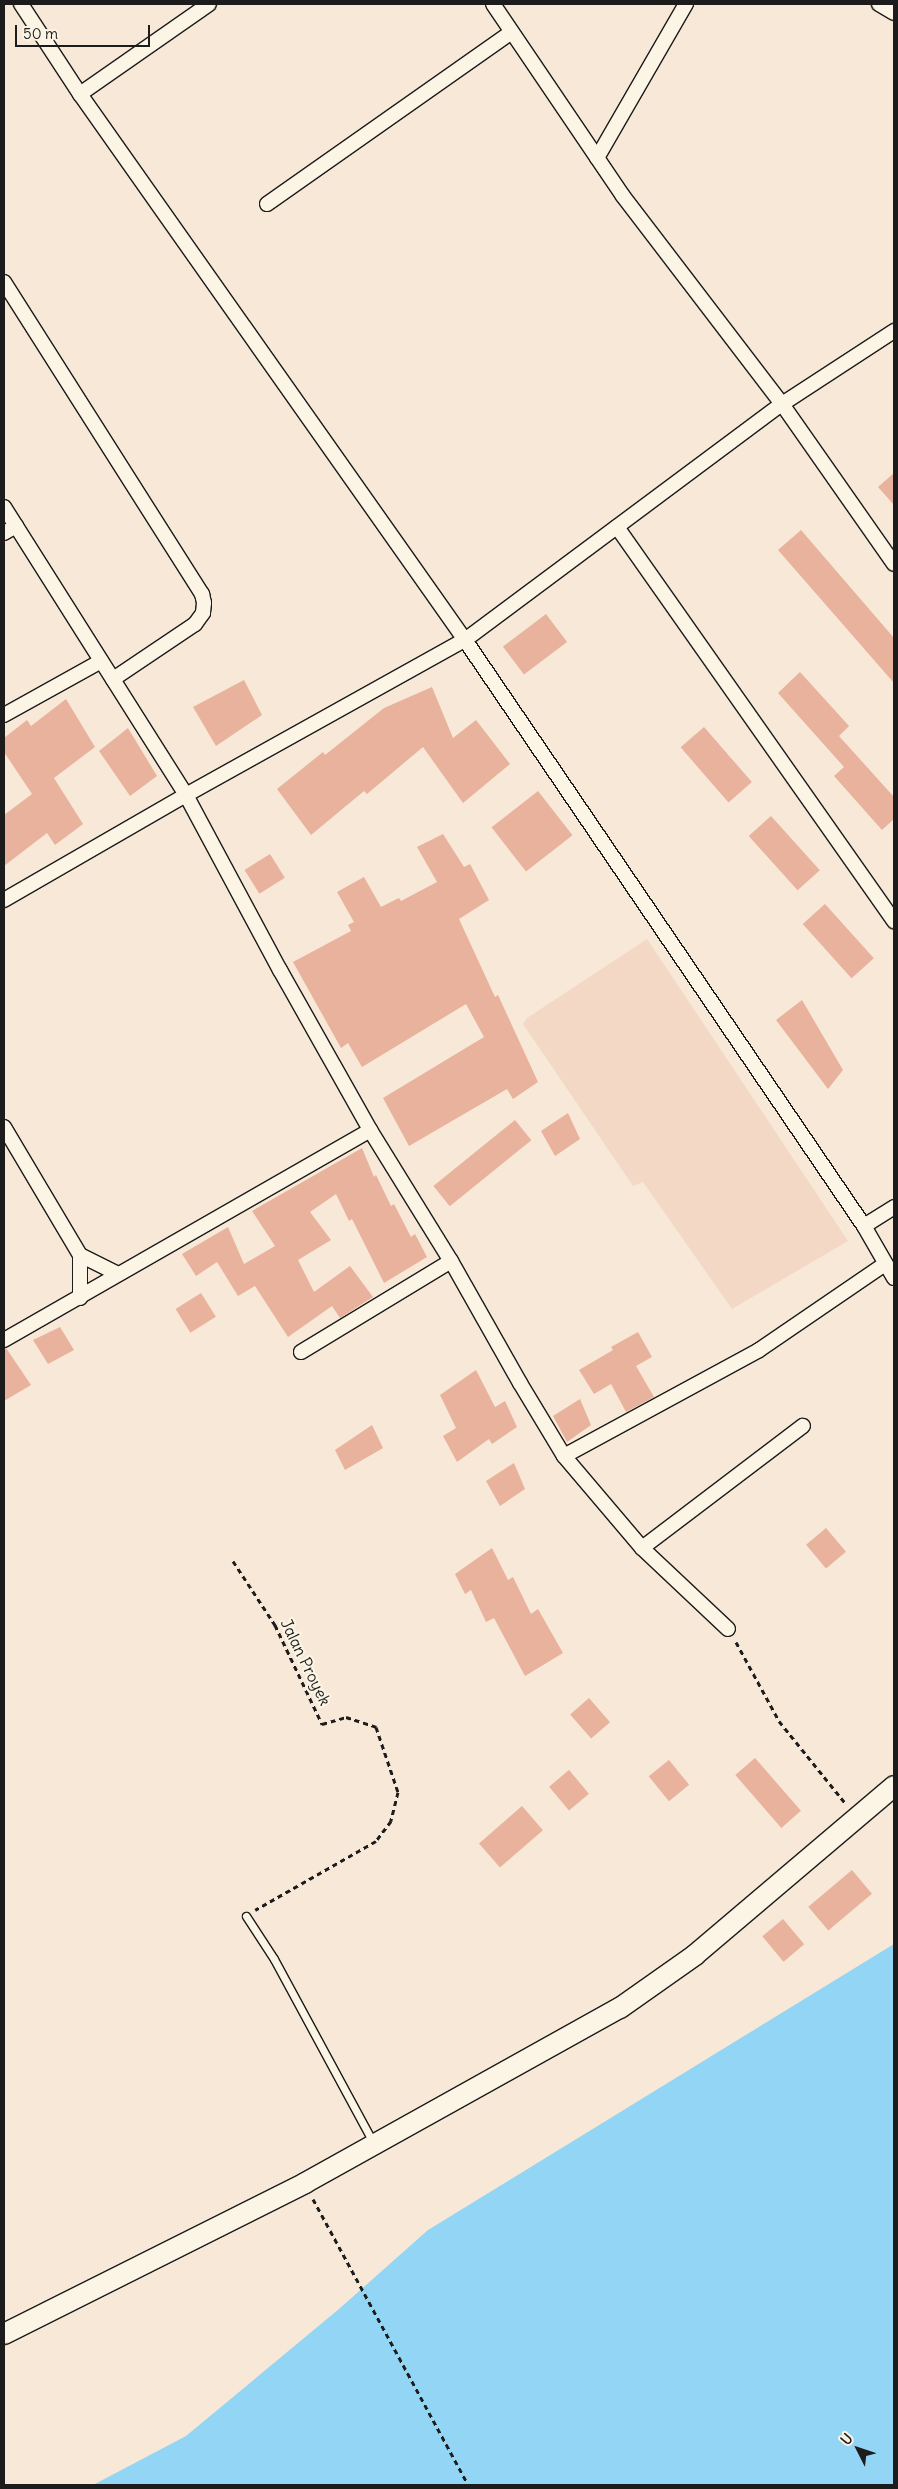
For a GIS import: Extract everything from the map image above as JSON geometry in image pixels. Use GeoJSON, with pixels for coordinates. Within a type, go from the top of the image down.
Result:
{"type":"FeatureCollection","features":[{"type":"Feature","properties":{"kind":"main road"},"geometry":{"type":"LineString","coordinates":[[4,2334],[305,2183],[620,2008],[695,1955],[894,1786]]}},
{"type":"Feature","properties":{"kind":"street"},"geometry":{"type":"LineString","coordinates":[[21,4],[80,94],[465,640],[864,1226],[894,1278]]}},
{"type":"Feature","properties":{"kind":"street"},"geometry":{"type":"LineString","coordinates":[[80,94],[209,4]]}},
{"type":"Feature","properties":{"kind":"street"},"geometry":{"type":"LineString","coordinates":[[493,4],[623,196],[782,404],[894,564]]}},
{"type":"Feature","properties":{"kind":"street"},"geometry":{"type":"LineString","coordinates":[[597,158],[686,4]]}},
{"type":"Feature","properties":{"kind":"street"},"geometry":{"type":"LineString","coordinates":[[879,4],[894,13]]}},
{"type":"Feature","properties":{"kind":"street"},"geometry":{"type":"LineString","coordinates":[[267,204],[512,32]]}},
{"type":"Feature","properties":{"kind":"street"},"geometry":{"type":"LineString","coordinates":[[4,282],[193,576],[202,594],[204,603],[202,613],[195,624],[112,680]]}},
{"type":"Feature","properties":{"kind":"street"},"geometry":{"type":"LineString","coordinates":[[4,900],[186,795],[465,640],[782,404],[894,330]]}},
{"type":"Feature","properties":{"kind":"street"},"geometry":{"type":"LineString","coordinates":[[4,507],[10,529],[101,661],[186,795],[280,970],[370,1130],[451,1261],[564,1456],[642,1548],[728,1629]]}},
{"type":"Feature","properties":{"kind":"street"},"geometry":{"type":"LineString","coordinates":[[617,527],[894,921]]}},
{"type":"Feature","properties":{"kind":"street"},"geometry":{"type":"LineString","coordinates":[[4,715],[101,661]]}},
{"type":"Feature","properties":{"kind":"street"},"geometry":{"type":"LineString","coordinates":[[4,1127],[80,1255],[80,1298]]}},
{"type":"Feature","properties":{"kind":"street"},"geometry":{"type":"LineString","coordinates":[[4,1340],[370,1130]]}},
{"type":"Feature","properties":{"kind":"street"},"geometry":{"type":"LineString","coordinates":[[864,1226],[894,1207]]}},
{"type":"Feature","properties":{"kind":"street"},"geometry":{"type":"LineString","coordinates":[[80,1255],[118,1274]]}},
{"type":"Feature","properties":{"kind":"street"},"geometry":{"type":"LineString","coordinates":[[301,1352],[451,1261]]}},
{"type":"Feature","properties":{"kind":"street"},"geometry":{"type":"LineString","coordinates":[[564,1456],[759,1350],[885,1264]]}},
{"type":"Feature","properties":{"kind":"street"},"geometry":{"type":"LineString","coordinates":[[642,1548],[803,1426]]}},
{"type":"Feature","properties":{"kind":"lane"},"geometry":{"type":"LineString","coordinates":[[246,1916],[274,1960],[374,2144]]}},
{"type":"Feature","properties":{"kind":"path","name":"Jalan Proyek"},"geometry":{"type":"LineString","coordinates":[[234,1561],[275,1625],[322,1724],[346,1717],[376,1727],[398,1792],[391,1821],[376,1841],[246,1916]]}},
{"type":"Feature","properties":{"kind":"path"},"geometry":{"type":"LineString","coordinates":[[728,1629],[779,1720],[856,1818]]}},
{"type":"Feature","properties":{"kind":"path"},"geometry":{"type":"LineString","coordinates":[[305,2183],[468,2485]]}},
{"type":"Feature","properties":{"kind":"shaded area"},"geometry":{"type":"Polygon","coordinates":[[[647,939],[848,1241],[732,1309],[643,1182],[633,1186],[523,1024],[527,1018],[647,939]]]}},
{"type":"Feature","properties":{"kind":"water"},"geometry":{"type":"Polygon","coordinates":[[[894,1944],[894,2485],[93,2485],[186,2436],[339,2309],[428,2230],[894,1944]]]}},
{"type":"Feature","properties":{"kind":"building"},"geometry":{"type":"Polygon","coordinates":[[[894,473],[894,505],[878,487],[894,473]]]}},
{"type":"Feature","properties":{"kind":"building"},"geometry":{"type":"Polygon","coordinates":[[[801,530],[894,638],[894,683],[778,550],[801,530]]]}},
{"type":"Feature","properties":{"kind":"building"},"geometry":{"type":"Polygon","coordinates":[[[546,614],[567,642],[524,674],[503,646],[546,614]]]}},
{"type":"Feature","properties":{"kind":"building"},"geometry":{"type":"Polygon","coordinates":[[[800,672],[849,726],[839,736],[894,797],[894,819],[882,830],[834,776],[844,767],[778,693],[800,672]]]}},
{"type":"Feature","properties":{"kind":"building"},"geometry":{"type":"Polygon","coordinates":[[[244,680],[262,715],[216,746],[193,707],[244,680]]]}},
{"type":"Feature","properties":{"kind":"building"},"geometry":{"type":"Polygon","coordinates":[[[432,687],[453,738],[476,720],[510,764],[463,803],[423,747],[367,794],[364,791],[311,835],[277,789],[323,752],[325,755],[384,708],[432,687]]]}},
{"type":"Feature","properties":{"kind":"building"},"geometry":{"type":"Polygon","coordinates":[[[66,699],[95,747],[54,778],[83,824],[55,845],[47,833],[4,866],[4,815],[32,794],[4,752],[4,738],[27,720],[31,726],[66,699]]]}},
{"type":"Feature","properties":{"kind":"building"},"geometry":{"type":"Polygon","coordinates":[[[704,727],[752,782],[728,802],[681,747],[704,727]]]}},
{"type":"Feature","properties":{"kind":"building"},"geometry":{"type":"Polygon","coordinates":[[[128,728],[157,776],[130,796],[99,751],[128,728]]]}},
{"type":"Feature","properties":{"kind":"building"},"geometry":{"type":"Polygon","coordinates":[[[538,791],[572,835],[526,871],[492,827],[538,791]]]}},
{"type":"Feature","properties":{"kind":"building"},"geometry":{"type":"Polygon","coordinates":[[[771,816],[820,870],[798,890],[749,836],[771,816]]]}},
{"type":"Feature","properties":{"kind":"building"},"geometry":{"type":"Polygon","coordinates":[[[443,834],[464,867],[470,864],[489,900],[459,919],[495,997],[498,995],[538,1082],[513,1099],[507,1089],[409,1146],[383,1098],[484,1037],[466,1004],[362,1067],[348,1043],[341,1048],[293,962],[351,931],[348,925],[354,922],[337,892],[364,877],[381,907],[399,898],[401,901],[437,882],[417,847],[443,834]]]}},
{"type":"Feature","properties":{"kind":"building"},"geometry":{"type":"Polygon","coordinates":[[[270,854],[285,878],[259,894],[245,870],[270,854]]]}},
{"type":"Feature","properties":{"kind":"building"},"geometry":{"type":"Polygon","coordinates":[[[825,904],[874,958],[852,978],[803,924],[825,904]]]}},
{"type":"Feature","properties":{"kind":"building"},"geometry":{"type":"Polygon","coordinates":[[[802,1000],[843,1070],[828,1089],[776,1020],[802,1000]]]}},
{"type":"Feature","properties":{"kind":"building"},"geometry":{"type":"Polygon","coordinates":[[[568,1113],[580,1139],[555,1156],[541,1131],[568,1113]]]}},
{"type":"Feature","properties":{"kind":"building"},"geometry":{"type":"Polygon","coordinates":[[[515,1120],[531,1140],[450,1206],[433,1186],[515,1120]]]}},
{"type":"Feature","properties":{"kind":"building"},"geometry":{"type":"Polygon","coordinates":[[[362,1148],[374,1177],[376,1175],[391,1206],[394,1204],[411,1237],[415,1234],[427,1257],[384,1283],[352,1219],[349,1221],[336,1194],[310,1212],[331,1240],[298,1260],[314,1292],[350,1266],[373,1297],[340,1318],[332,1306],[288,1337],[255,1286],[238,1296],[217,1262],[196,1276],[182,1254],[228,1227],[244,1264],[275,1246],[252,1211],[362,1148]]]}},
{"type":"Feature","properties":{"kind":"building"},"geometry":{"type":"Polygon","coordinates":[[[201,1293],[216,1317],[190,1333],[176,1309],[201,1293]]]}},
{"type":"Feature","properties":{"kind":"building"},"geometry":{"type":"Polygon","coordinates":[[[60,1327],[74,1350],[48,1364],[33,1340],[60,1327]]]}},
{"type":"Feature","properties":{"kind":"building"},"geometry":{"type":"Polygon","coordinates":[[[638,1332],[652,1357],[636,1366],[654,1397],[626,1412],[611,1384],[594,1394],[579,1370],[613,1350],[611,1347],[638,1332]]]}},
{"type":"Feature","properties":{"kind":"building"},"geometry":{"type":"Polygon","coordinates":[[[6,1348],[31,1385],[4,1401],[4,1349],[6,1348]]]}},
{"type":"Feature","properties":{"kind":"building"},"geometry":{"type":"Polygon","coordinates":[[[476,1370],[495,1407],[505,1401],[517,1427],[492,1444],[489,1439],[457,1462],[443,1436],[456,1428],[440,1395],[476,1370]]]}},
{"type":"Feature","properties":{"kind":"building"},"geometry":{"type":"Polygon","coordinates":[[[580,1399],[591,1425],[567,1442],[553,1416],[580,1399]]]}},
{"type":"Feature","properties":{"kind":"building"},"geometry":{"type":"Polygon","coordinates":[[[372,1425],[383,1448],[345,1470],[335,1450],[372,1425]]]}},
{"type":"Feature","properties":{"kind":"building"},"geometry":{"type":"Polygon","coordinates":[[[514,1463],[525,1489],[500,1506],[486,1481],[514,1463]]]}},
{"type":"Feature","properties":{"kind":"building"},"geometry":{"type":"Polygon","coordinates":[[[826,1528],[846,1552],[826,1568],[806,1545],[826,1528]]]}},
{"type":"Feature","properties":{"kind":"building"},"geometry":{"type":"Polygon","coordinates":[[[492,1548],[508,1580],[513,1577],[531,1614],[538,1609],[563,1653],[525,1676],[494,1618],[486,1622],[471,1590],[465,1594],[455,1574],[492,1548]]]}},
{"type":"Feature","properties":{"kind":"building"},"geometry":{"type":"Polygon","coordinates":[[[589,1698],[610,1722],[591,1739],[570,1714],[589,1698]]]}},
{"type":"Feature","properties":{"kind":"building"},"geometry":{"type":"Polygon","coordinates":[[[755,1758],[801,1811],[781,1828],[735,1775],[755,1758]]]}},
{"type":"Feature","properties":{"kind":"building"},"geometry":{"type":"Polygon","coordinates":[[[669,1760],[689,1785],[669,1801],[649,1776],[669,1760]]]}},
{"type":"Feature","properties":{"kind":"building"},"geometry":{"type":"Polygon","coordinates":[[[569,1770],[589,1794],[569,1810],[549,1787],[569,1770]]]}},
{"type":"Feature","properties":{"kind":"building"},"geometry":{"type":"Polygon","coordinates":[[[522,1806],[543,1830],[500,1868],[479,1843],[522,1806]]]}},
{"type":"Feature","properties":{"kind":"building"},"geometry":{"type":"Polygon","coordinates":[[[852,1870],[872,1894],[828,1930],[808,1907],[852,1870]]]}},
{"type":"Feature","properties":{"kind":"building"},"geometry":{"type":"Polygon","coordinates":[[[783,1919],[804,1944],[784,1962],[762,1936],[783,1919]]]}}]}
